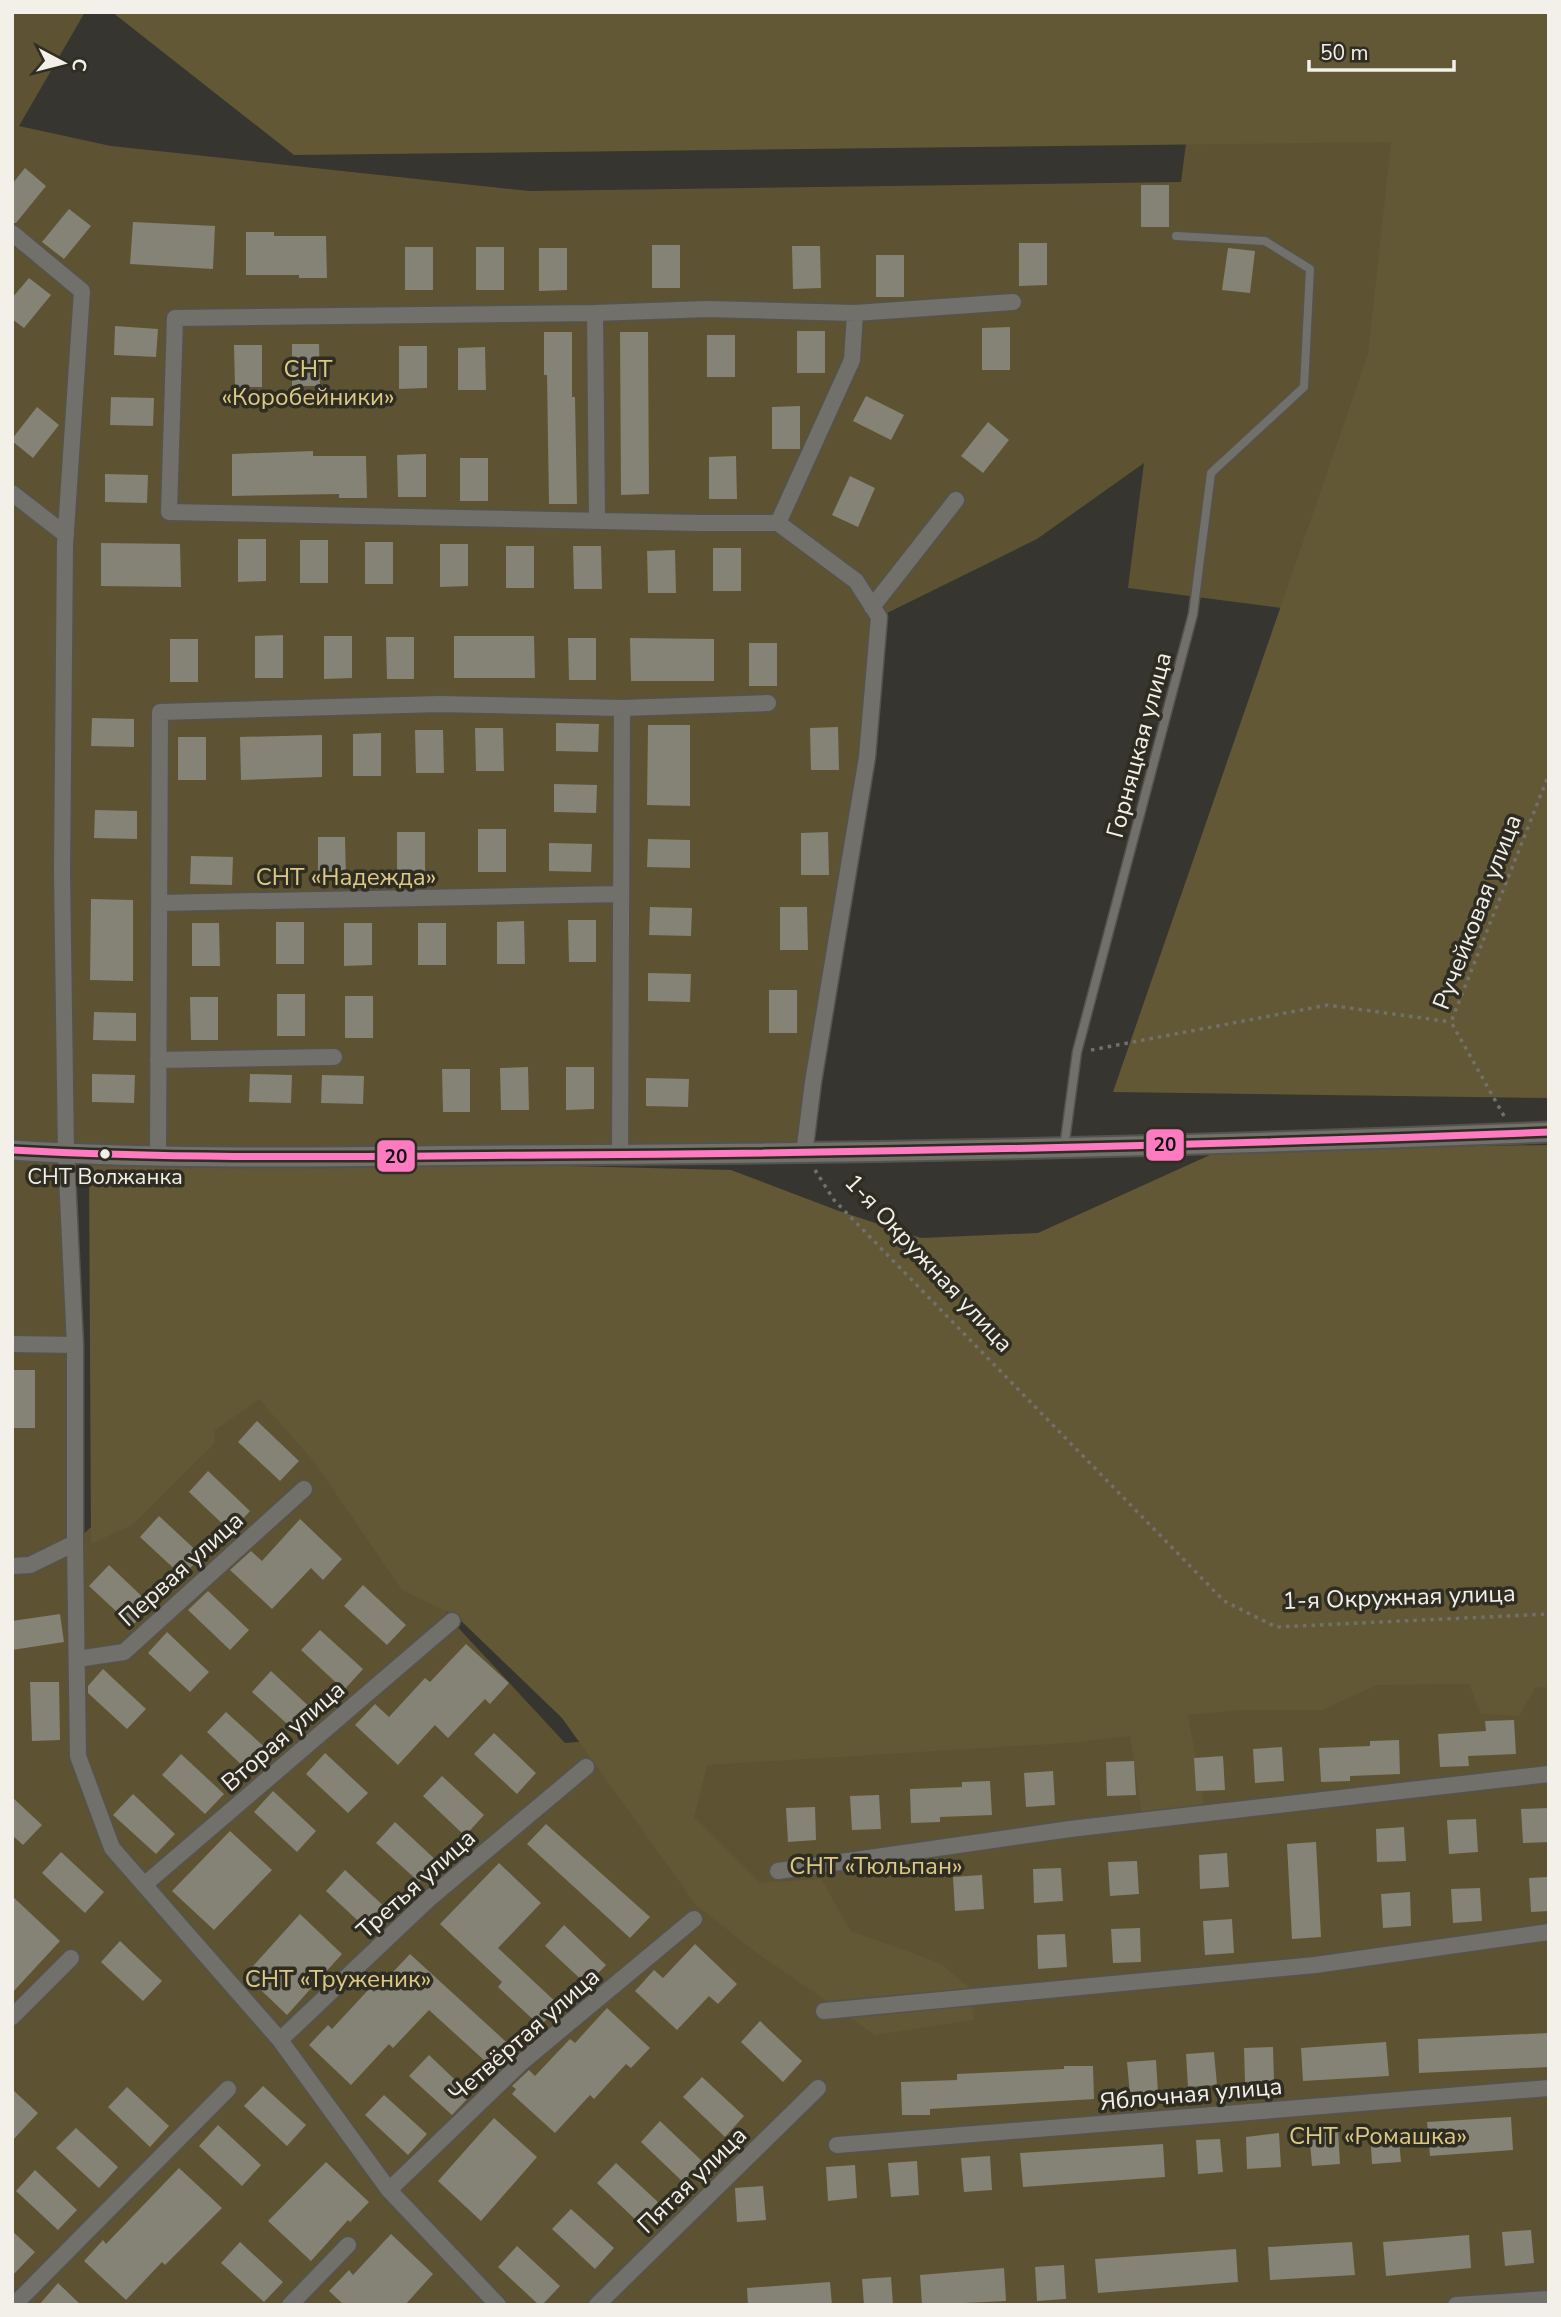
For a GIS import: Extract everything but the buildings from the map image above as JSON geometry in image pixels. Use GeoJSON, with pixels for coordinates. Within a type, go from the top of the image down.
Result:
{"type":"FeatureCollection","features":[{"type":"Feature","properties":{"kind":"street"},"geometry":{"type":"LineString","coordinates":[[12,233],[82,291],[66,535],[62,872],[66,1154],[75,1345],[78,1756],[112,1848],[280,2040],[389,2190],[498,2305]]}},
{"type":"Feature","properties":{"kind":"street"},"geometry":{"type":"LineString","coordinates":[[804,1154],[813,1082],[867,757],[879,617],[856,581],[778,523],[169,513],[175,318],[708,309],[855,313],[1013,302]]}},
{"type":"Feature","properties":{"kind":"street"},"geometry":{"type":"LineString","coordinates":[[595,313],[597,520]]}},
{"type":"Feature","properties":{"kind":"street"},"geometry":{"type":"LineString","coordinates":[[778,523],[852,360],[855,313]]}},
{"type":"Feature","properties":{"kind":"street"},"geometry":{"type":"LineString","coordinates":[[12,493],[66,535]]}},
{"type":"Feature","properties":{"kind":"street"},"geometry":{"type":"LineString","coordinates":[[872,607],[956,500]]}},
{"type":"Feature","properties":{"kind":"street"},"geometry":{"type":"LineString","coordinates":[[158,1156],[160,712],[440,704],[622,708],[768,703]]}},
{"type":"Feature","properties":{"kind":"street"},"geometry":{"type":"LineString","coordinates":[[620,1155],[622,708]]}},
{"type":"Feature","properties":{"kind":"street"},"geometry":{"type":"LineString","coordinates":[[160,903],[620,894]]}},
{"type":"Feature","properties":{"kind":"street"},"geometry":{"type":"LineString","coordinates":[[158,1060],[334,1057]]}},
{"type":"Feature","properties":{"kind":"street"},"geometry":{"type":"LineString","coordinates":[[12,1150],[158,1156],[804,1154],[1549,1132]]}},
{"type":"Feature","properties":{"kind":"street"},"geometry":{"type":"LineString","coordinates":[[12,1344],[75,1345]]}},
{"type":"Feature","properties":{"kind":"street","name":"Первая улица"},"geometry":{"type":"LineString","coordinates":[[77,1659],[124,1651],[304,1489]]}},
{"type":"Feature","properties":{"kind":"street"},"geometry":{"type":"LineString","coordinates":[[12,1566],[30,1565],[75,1543]]}},
{"type":"Feature","properties":{"kind":"street","name":"Вторая улица"},"geometry":{"type":"LineString","coordinates":[[144,1885],[452,1621]]}},
{"type":"Feature","properties":{"kind":"street","name":"Третья улица"},"geometry":{"type":"LineString","coordinates":[[280,2040],[430,1898],[586,1767]]}},
{"type":"Feature","properties":{"kind":"street"},"geometry":{"type":"LineString","coordinates":[[778,1871],[1069,1829],[1549,1774]]}},
{"type":"Feature","properties":{"kind":"street","name":"Четвёртая улица"},"geometry":{"type":"LineString","coordinates":[[389,2190],[522,2063],[694,1919]]}},
{"type":"Feature","properties":{"kind":"street"},"geometry":{"type":"LineString","coordinates":[[824,2011],[1315,1965],[1549,1932]]}},
{"type":"Feature","properties":{"kind":"street"},"geometry":{"type":"LineString","coordinates":[[12,2017],[71,1958]]}},
{"type":"Feature","properties":{"kind":"street","name":"Пятая улица"},"geometry":{"type":"LineString","coordinates":[[597,2305],[818,2088]]}},
{"type":"Feature","properties":{"kind":"street","name":"Яблочная улица"},"geometry":{"type":"LineString","coordinates":[[837,2145],[1549,2088]]}},
{"type":"Feature","properties":{"kind":"street"},"geometry":{"type":"LineString","coordinates":[[14,2305],[228,2089]]}},
{"type":"Feature","properties":{"kind":"street"},"geometry":{"type":"LineString","coordinates":[[290,2305],[348,2245]]}},
{"type":"Feature","properties":{"kind":"street"},"geometry":{"type":"LineString","coordinates":[[1456,2305],[1549,2299]]}},
{"type":"Feature","properties":{"kind":"lane","name":"Горняцкая улица"},"geometry":{"type":"LineString","coordinates":[[1064,1148],[1077,1052],[1193,614],[1211,473],[1304,387],[1310,269],[1265,240],[1176,236]]}},
{"type":"Feature","properties":{"kind":"path","name":"Ручейковая улица"},"geometry":{"type":"LineString","coordinates":[[1514,1133],[1451,1023],[1549,774]]}},
{"type":"Feature","properties":{"kind":"path"},"geometry":{"type":"LineString","coordinates":[[1077,1052],[1328,1005],[1451,1023]]}},
{"type":"Feature","properties":{"kind":"path","name":"1-я Окружная улица"},"geometry":{"type":"LineString","coordinates":[[804,1154],[834,1200],[1224,1601],[1276,1627],[1549,1614]]}},
{"type":"Feature","properties":{"kind":"green space"},"geometry":{"type":"Polygon","coordinates":[[[12,12],[85,12],[19,126],[111,146],[529,191],[1181,182],[1203,12],[1549,12],[1549,643],[1128,588],[1144,463],[1037,539],[879,617],[804,1154],[67,1154],[75,1542],[283,1348],[452,1621],[565,1743],[1549,1653],[1549,2305],[12,2305],[12,12]]]}},
{"type":"Feature","properties":{"kind":"shaded area"},"geometry":{"type":"Polygon","coordinates":[[[112,12],[1549,12],[1549,1098],[1113,1092],[1368,354],[1391,142],[294,155],[112,12]]]}},
{"type":"Feature","properties":{"kind":"shaded area"},"geometry":{"type":"Polygon","coordinates":[[[1549,1145],[1549,1687],[1535,1688],[1519,1716],[1481,1714],[1469,1684],[1377,1685],[1322,1710],[1239,1710],[1188,1715],[1207,1821],[1144,1827],[1130,1736],[1069,1743],[707,1765],[694,1817],[760,1883],[821,1879],[851,1931],[940,1963],[970,1988],[974,2020],[875,2035],[753,1950],[696,1905],[562,1718],[457,1617],[402,1590],[315,1463],[259,1399],[214,1431],[215,1443],[132,1525],[91,1544],[89,1165],[447,1163],[731,1170],[839,1211],[921,1238],[1038,1233],[1221,1150],[1549,1145]]]}},
{"type":"Feature","properties":{"kind":"transit line","name":"20"},"geometry":{"type":"LineString","coordinates":[[12,1150],[215,1156],[678,1154],[1051,1148],[1549,1132]]}},
{"type":"Feature","properties":{"kind":"place","name":"СНТ Волжанка"},"geometry":{"type":"Point","coordinates":[105,1154]}},
{"type":"Feature","properties":{"kind":"park label","name":"СНТ «Коробейники»"},"geometry":{"type":"Point","coordinates":[308,383]}},
{"type":"Feature","properties":{"kind":"park label","name":"СНТ «Надежда»"},"geometry":{"type":"Point","coordinates":[346,877]}},
{"type":"Feature","properties":{"kind":"park label","name":"СНТ «Тюльпан»"},"geometry":{"type":"Point","coordinates":[876,1866]}},
{"type":"Feature","properties":{"kind":"park label","name":"СНТ «Труженик»"},"geometry":{"type":"Point","coordinates":[338,1979]}},
{"type":"Feature","properties":{"kind":"park label","name":"СНТ «Ромашка»"},"geometry":{"type":"Point","coordinates":[1378,2136]}}]}
